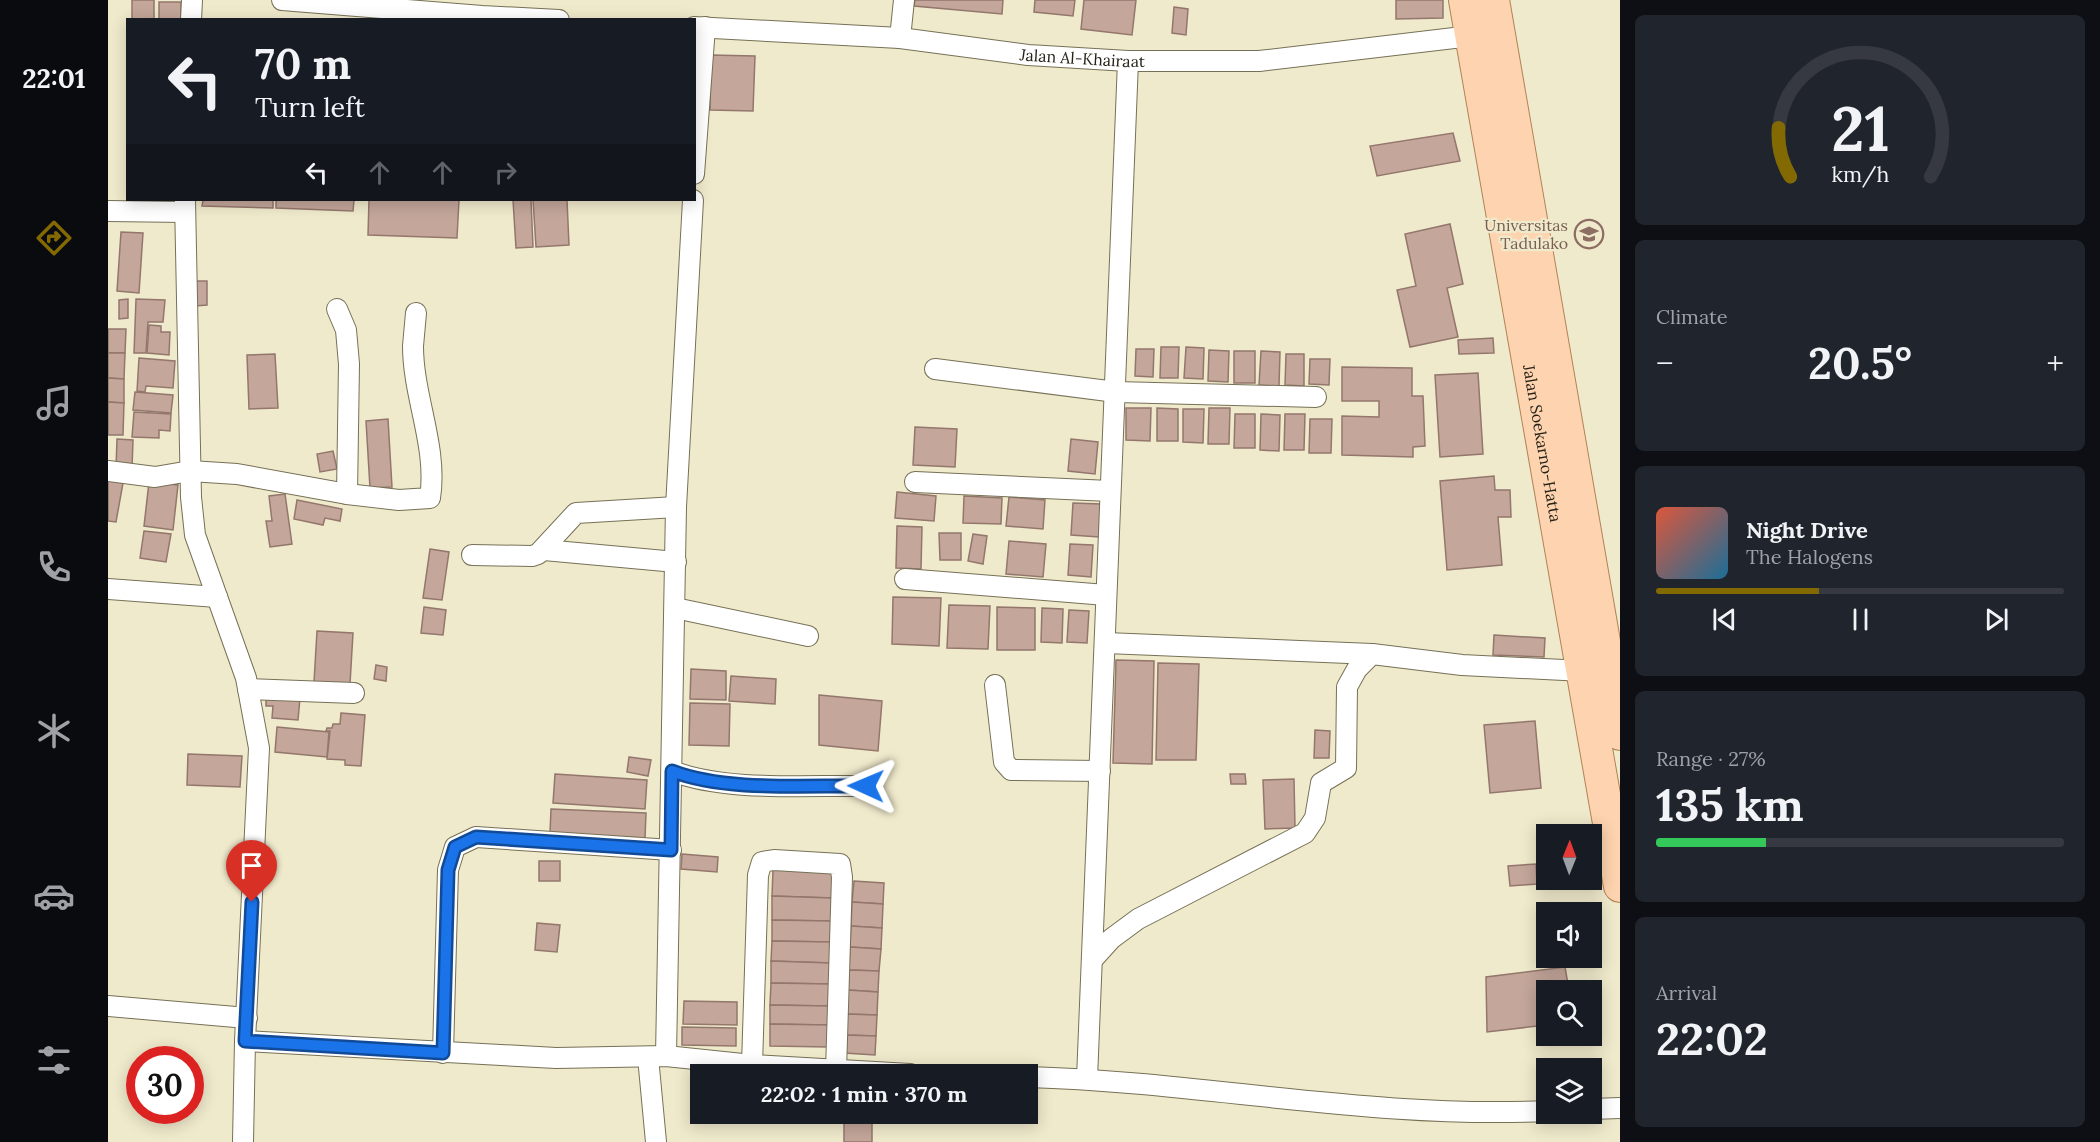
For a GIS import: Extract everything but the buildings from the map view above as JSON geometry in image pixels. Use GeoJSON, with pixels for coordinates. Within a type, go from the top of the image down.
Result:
{"type":"FeatureCollection","features":[{"type":"Feature","properties":{"kind":"main road","name":"Jalan Soekarno-Hatta"},"geometry":{"type":"LineString","coordinates":[[1465,0],[1620,886]]}},
{"type":"Feature","properties":{"kind":"main road","name":"Jalan Soekarno-Hatta"},"geometry":{"type":"LineString","coordinates":[[1493,0],[1620,734]]}},
{"type":"Feature","properties":{"kind":"street"},"geometry":{"type":"LineString","coordinates":[[191,18],[192,0]]}},
{"type":"Feature","properties":{"kind":"street"},"geometry":{"type":"LineString","coordinates":[[282,0],[482,18]]}},
{"type":"Feature","properties":{"kind":"street"},"geometry":{"type":"LineString","coordinates":[[544,0],[544,18]]}},
{"type":"Feature","properties":{"kind":"street"},"geometry":{"type":"LineString","coordinates":[[900,38],[904,0]]}},
{"type":"Feature","properties":{"kind":"street"},"geometry":{"type":"LineString","coordinates":[[696,125],[700,27]]}},
{"type":"Feature","properties":{"kind":"street","name":"Jalan Al-Khairaat"},"geometry":{"type":"LineString","coordinates":[[700,27],[900,38],[1028,55],[1128,61],[1259,62],[1471,36]]}},
{"type":"Feature","properties":{"kind":"street"},"geometry":{"type":"LineString","coordinates":[[1087,1079],[1128,61]]}},
{"type":"Feature","properties":{"kind":"street"},"geometry":{"type":"LineString","coordinates":[[657,1142],[657,1057],[671,850],[676,507],[693,201]]}},
{"type":"Feature","properties":{"kind":"street"},"geometry":{"type":"LineString","coordinates":[[108,211],[185,206],[190,471],[195,535],[248,688],[259,748],[245,1041],[243,1142]]}},
{"type":"Feature","properties":{"kind":"street"},"geometry":{"type":"LineString","coordinates":[[337,309],[346,330],[349,364],[347,494]]}},
{"type":"Feature","properties":{"kind":"street"},"geometry":{"type":"LineString","coordinates":[[108,471],[155,477],[190,471],[237,474],[347,494],[399,500],[430,498],[432,482],[430,454],[413,347],[416,313]]}},
{"type":"Feature","properties":{"kind":"street"},"geometry":{"type":"LineString","coordinates":[[935,369],[1116,392],[1316,398]]}},
{"type":"Feature","properties":{"kind":"street"},"geometry":{"type":"LineString","coordinates":[[915,482],[1110,491]]}},
{"type":"Feature","properties":{"kind":"street"},"geometry":{"type":"LineString","coordinates":[[472,555],[532,556],[544,550],[576,513],[676,507]]}},
{"type":"Feature","properties":{"kind":"street"},"geometry":{"type":"LineString","coordinates":[[544,550],[675,562]]}},
{"type":"Feature","properties":{"kind":"street"},"geometry":{"type":"LineString","coordinates":[[904,579],[1106,595]]}},
{"type":"Feature","properties":{"kind":"street"},"geometry":{"type":"LineString","coordinates":[[108,589],[217,597]]}},
{"type":"Feature","properties":{"kind":"street"},"geometry":{"type":"LineString","coordinates":[[675,608],[808,636]]}},
{"type":"Feature","properties":{"kind":"street"},"geometry":{"type":"LineString","coordinates":[[1106,643],[1372,654],[1462,665],[1584,671]]}},
{"type":"Feature","properties":{"kind":"street"},"geometry":{"type":"LineString","coordinates":[[1092,960],[1111,939],[1138,919],[1305,833],[1315,818],[1321,783],[1346,768],[1347,687],[1357,669],[1372,654]]}},
{"type":"Feature","properties":{"kind":"street"},"geometry":{"type":"LineString","coordinates":[[995,685],[1004,762],[1011,770],[1100,771]]}},
{"type":"Feature","properties":{"kind":"street"},"geometry":{"type":"LineString","coordinates":[[248,688],[354,693]]}},
{"type":"Feature","properties":{"kind":"street"},"geometry":{"type":"LineString","coordinates":[[672,771],[694,779],[728,783],[866,786]]}},
{"type":"Feature","properties":{"kind":"street"},"geometry":{"type":"LineString","coordinates":[[443,1053],[448,870],[455,847],[476,837],[671,850]]}},
{"type":"Feature","properties":{"kind":"street"},"geometry":{"type":"LineString","coordinates":[[752,1064],[758,875],[762,862],[828,861],[840,864],[842,877],[836,1064]]}},
{"type":"Feature","properties":{"kind":"street"},"geometry":{"type":"LineString","coordinates":[[108,1006],[247,1018]]}},
{"type":"Feature","properties":{"kind":"street"},"geometry":{"type":"LineString","coordinates":[[245,1041],[556,1058],[657,1057],[740,1064]]}},
{"type":"Feature","properties":{"kind":"street"},"geometry":{"type":"LineString","coordinates":[[1038,1077],[1087,1079],[1306,1102],[1485,1114],[1536,1111]]}},
{"type":"Feature","properties":{"kind":"street"},"geometry":{"type":"LineString","coordinates":[[1602,1109],[1620,1108]]}},
{"type":"Feature","properties":{"kind":"place","name":"Universitas Tadulako"},"geometry":{"type":"Point","coordinates":[1589,234]}},
{"type":"Feature","properties":{"kind":"route"},"geometry":{"type":"LineString","coordinates":[[252,902],[245,1041],[443,1053],[448,870],[455,847],[476,837],[671,850],[672,771],[694,779],[728,783],[866,786]]}}]}
